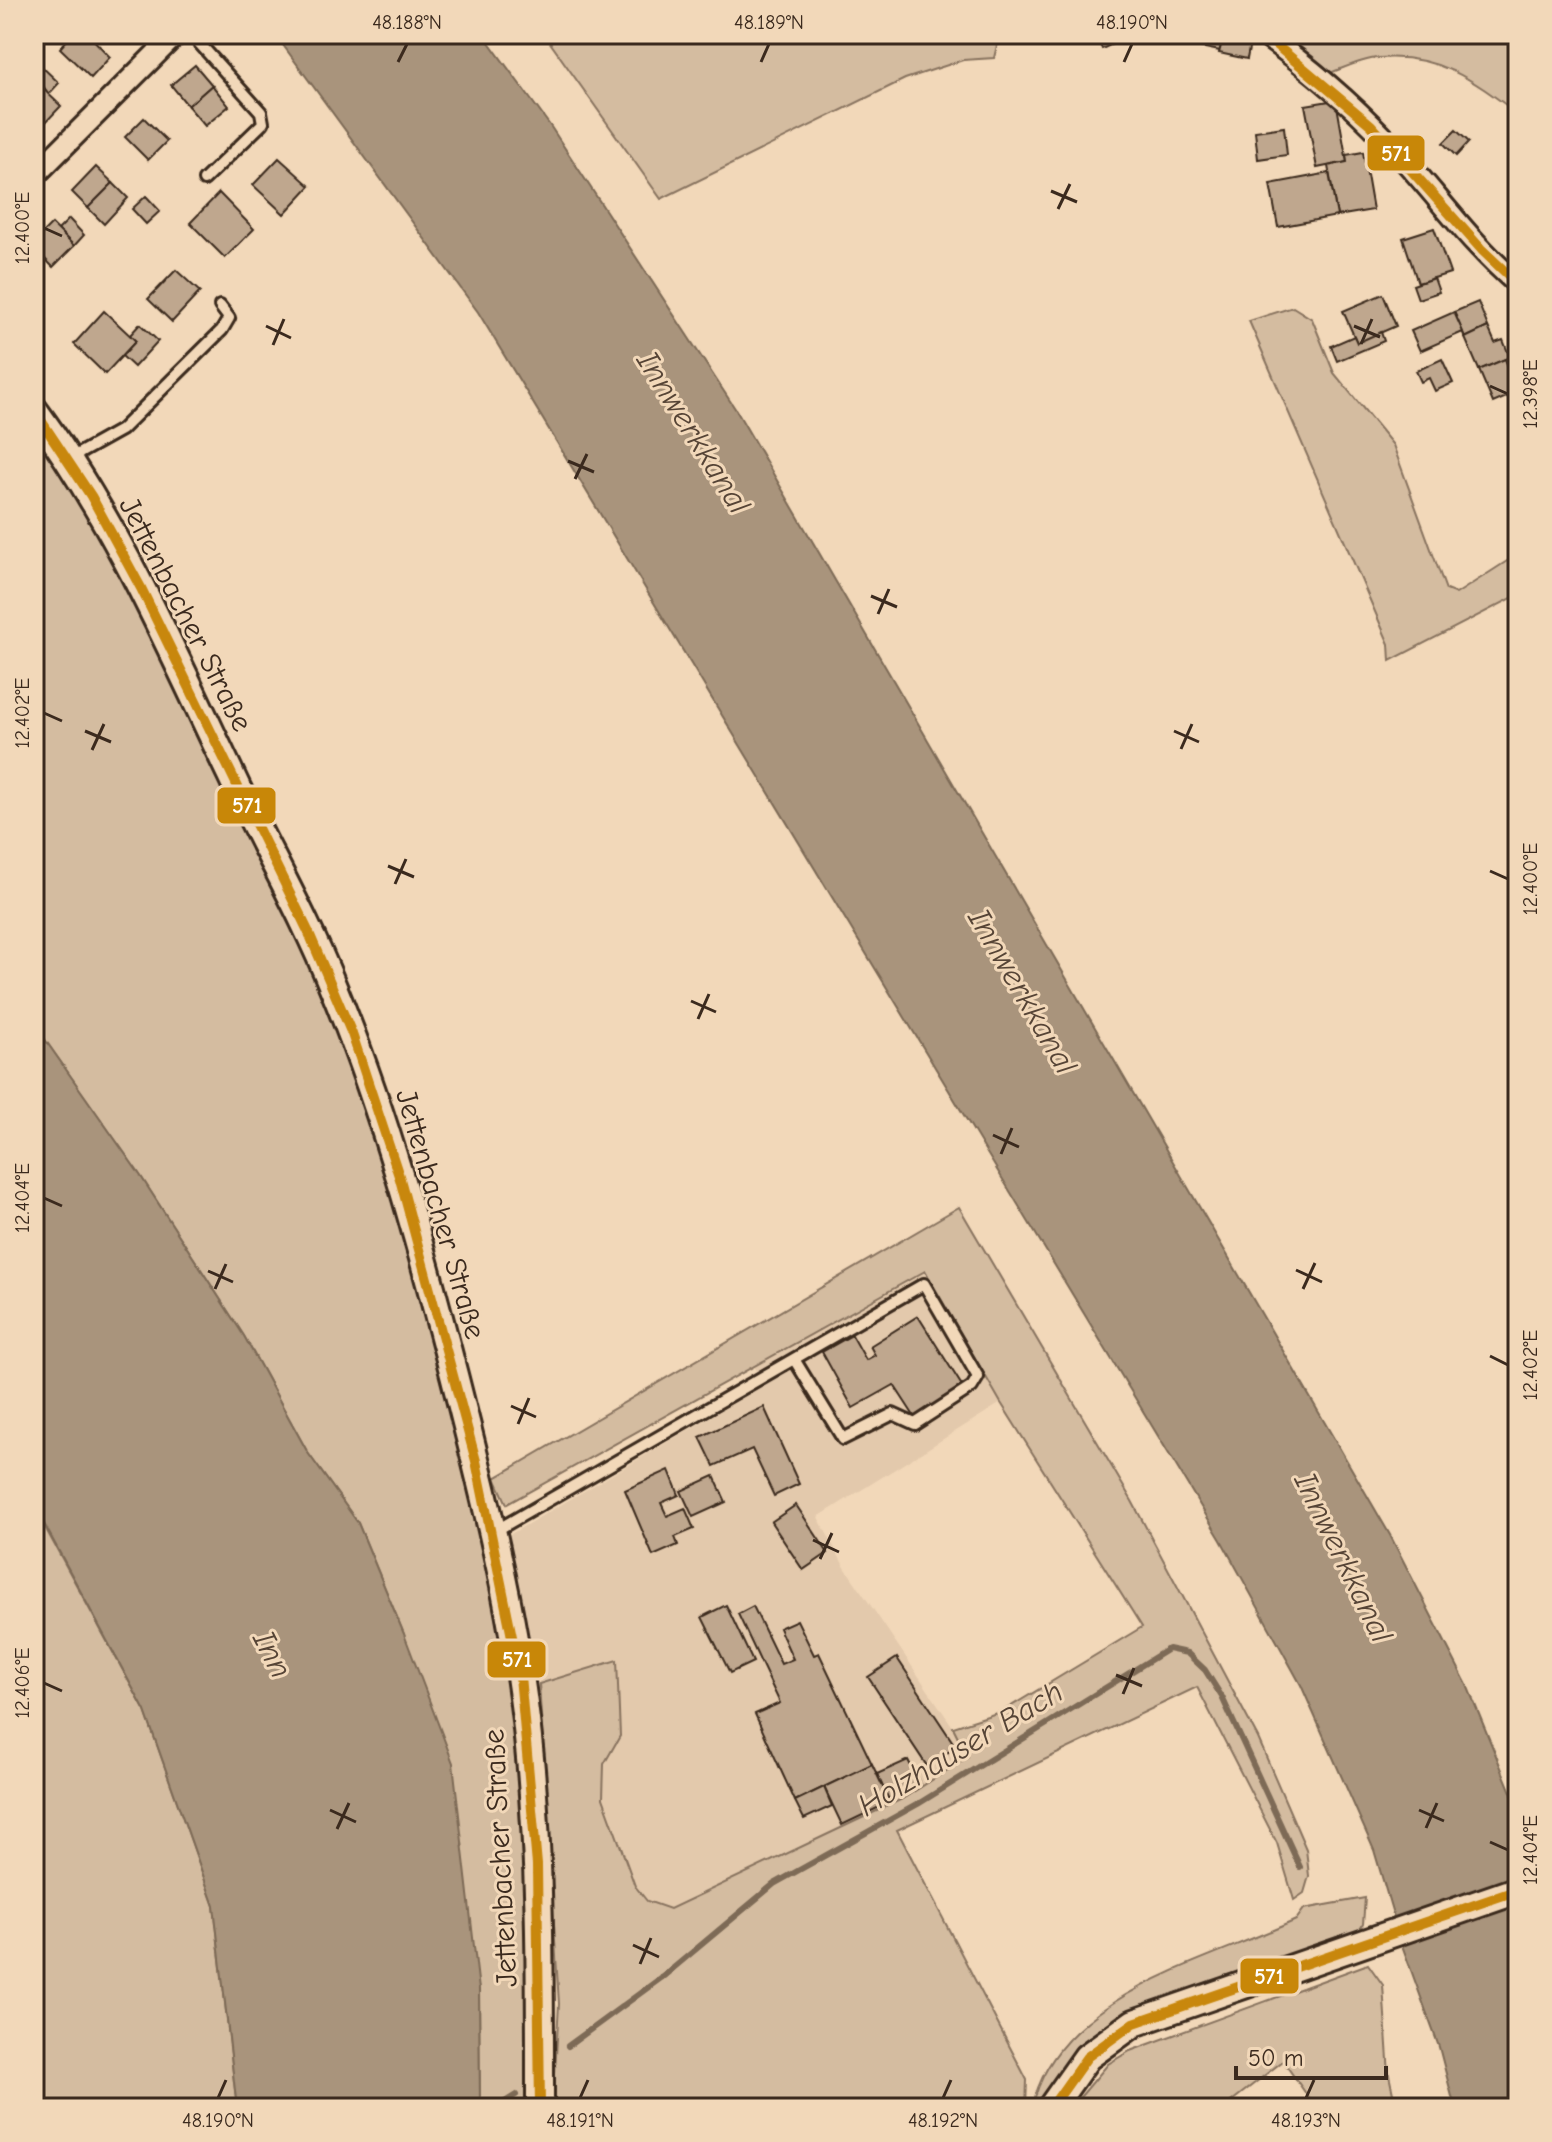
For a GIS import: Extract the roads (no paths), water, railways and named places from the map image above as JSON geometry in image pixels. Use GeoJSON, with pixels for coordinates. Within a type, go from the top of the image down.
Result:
{"type":"FeatureCollection","features":[{"type":"Feature","properties":{"kind":"street"},"geometry":{"type":"LineString","coordinates":[[34,176],[176,34]]}},
{"type":"Feature","properties":{"kind":"street"},"geometry":{"type":"LineString","coordinates":[[1263,34],[1334,90],[1384,138],[1471,240],[1518,284]]}},
{"type":"Feature","properties":{"kind":"street","name":"Jettenbacher Straße"},"geometry":{"type":"LineString","coordinates":[[34,410],[69,459],[128,564],[333,986],[401,1173],[493,1532],[518,1660],[532,1789],[539,1968],[540,2108]]}},
{"type":"Feature","properties":{"kind":"street"},"geometry":{"type":"LineString","coordinates":[[1051,2108],[1087,2057],[1134,2023],[1518,1890]]}},
{"type":"Feature","properties":{"kind":"lane"},"geometry":{"type":"LineString","coordinates":[[191,34],[261,112],[263,123],[204,180]]}},
{"type":"Feature","properties":{"kind":"lane"},"geometry":{"type":"LineString","coordinates":[[69,459],[121,430],[222,330],[229,318],[220,306]]}},
{"type":"Feature","properties":{"kind":"lane"},"geometry":{"type":"LineString","coordinates":[[493,1532],[924,1284],[978,1377],[972,1387],[915,1424],[893,1414],[843,1439],[794,1359]]}},
{"type":"Feature","properties":{"kind":"water","name":"Innwerkkanal"},"geometry":{"type":"Polygon","coordinates":[[[275,34],[483,34],[551,127],[736,410],[1390,1535],[1467,1685],[1518,1809],[1518,2108],[1455,2108],[1439,2047],[1403,1948],[1374,1850],[1301,1685],[1221,1540],[478,312],[275,34]]]}},
{"type":"Feature","properties":{"kind":"water","name":"Inn"},"geometry":{"type":"Polygon","coordinates":[[[34,1024],[140,1175],[244,1336],[308,1453],[358,1523],[404,1634],[453,1763],[479,1990],[480,2108],[237,2108],[214,1906],[145,1711],[34,1505],[34,1024]]]}},
{"type":"Feature","properties":{"kind":"waterway","name":"Holzhauser Bach"},"geometry":{"type":"LineString","coordinates":[[568,2046],[665,1975],[774,1884],[918,1804],[1168,1649],[1187,1653],[1205,1670],[1222,1697],[1300,1867]]}},
{"type":"Feature","properties":{"kind":"waterway","name":"Holzhauser Bach"},"geometry":{"type":"LineString","coordinates":[[495,2108],[516,2095]]}}]}
